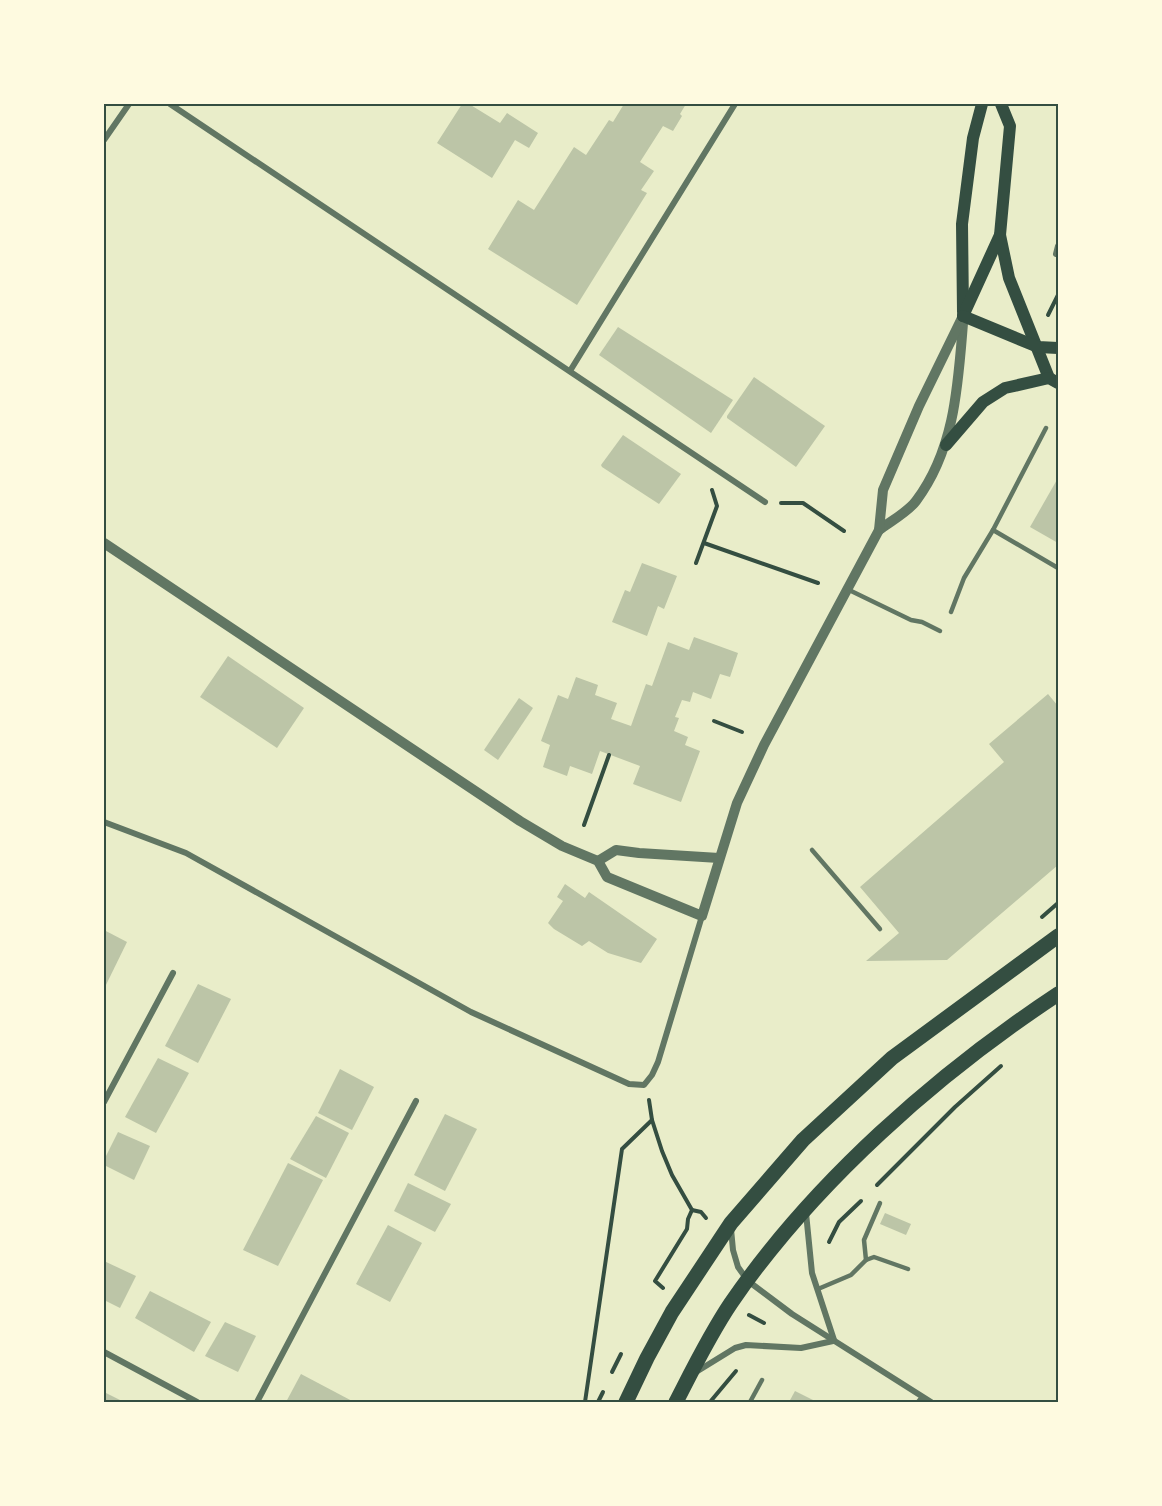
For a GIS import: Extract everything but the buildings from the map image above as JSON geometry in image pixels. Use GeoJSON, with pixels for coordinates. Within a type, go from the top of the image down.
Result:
{"type":"FeatureCollection","features":[{"type":"Feature","properties":{"kind":"main road"},"geometry":{"type":"LineString","coordinates":[[963,316],[962,224],[973,138],[982,104]]}},
{"type":"Feature","properties":{"kind":"main road"},"geometry":{"type":"LineString","coordinates":[[946,445],[983,402],[1005,388],[1054,381],[1009,279],[1000,235],[1010,126],[1001,104]]}},
{"type":"Feature","properties":{"kind":"main road"},"geometry":{"type":"LineString","coordinates":[[963,316],[1000,235]]}},
{"type":"Feature","properties":{"kind":"main road"},"geometry":{"type":"LineString","coordinates":[[963,316],[1038,347],[1059,348]]}},
{"type":"Feature","properties":{"kind":"main road"},"geometry":{"type":"LineString","coordinates":[[626,1402],[672,1312],[731,1223],[803,1140],[892,1058],[1059,936]]}},
{"type":"Feature","properties":{"kind":"main road"},"geometry":{"type":"LineString","coordinates":[[676,1402],[731,1303],[806,1210],[856,1158],[934,1086],[1059,994]]}},
{"type":"Feature","properties":{"kind":"street"},"geometry":{"type":"LineString","coordinates":[[104,140],[129,104]]}},
{"type":"Feature","properties":{"kind":"street"},"geometry":{"type":"LineString","coordinates":[[170,104],[765,502]]}},
{"type":"Feature","properties":{"kind":"street"},"geometry":{"type":"LineString","coordinates":[[570,371],[735,104]]}},
{"type":"Feature","properties":{"kind":"street"},"geometry":{"type":"LineString","coordinates":[[1056,254],[1059,246]]}},
{"type":"Feature","properties":{"kind":"street"},"geometry":{"type":"LineString","coordinates":[[879,530],[915,503],[946,445],[957,394],[963,316]]}},
{"type":"Feature","properties":{"kind":"street"},"geometry":{"type":"LineString","coordinates":[[104,822],[186,853],[471,1012],[629,1084],[644,1085],[658,1062],[737,803],[764,745],[879,530],[884,490],[919,406],[963,316]]}},
{"type":"Feature","properties":{"kind":"street"},"geometry":{"type":"LineString","coordinates":[[104,543],[520,821],[562,846],[598,861],[607,877],[702,916]]}},
{"type":"Feature","properties":{"kind":"street"},"geometry":{"type":"LineString","coordinates":[[598,861],[616,850],[719,858]]}},
{"type":"Feature","properties":{"kind":"street"},"geometry":{"type":"LineString","coordinates":[[104,1102],[173,973]]}},
{"type":"Feature","properties":{"kind":"street"},"geometry":{"type":"LineString","coordinates":[[257,1402],[416,1101]]}},
{"type":"Feature","properties":{"kind":"street"},"geometry":{"type":"LineString","coordinates":[[806,1210],[812,1273],[834,1341]]}},
{"type":"Feature","properties":{"kind":"street"},"geometry":{"type":"LineString","coordinates":[[731,1223],[733,1250],[738,1267],[748,1281],[779,1305],[920,1400],[931,1402]]}},
{"type":"Feature","properties":{"kind":"street"},"geometry":{"type":"LineString","coordinates":[[689,1375],[735,1348],[746,1345],[801,1348],[834,1341]]}},
{"type":"Feature","properties":{"kind":"street"},"geometry":{"type":"LineString","coordinates":[[104,1352],[197,1402]]}},
{"type":"Feature","properties":{"kind":"lane"},"geometry":{"type":"LineString","coordinates":[[951,612],[964,578],[993,530],[1046,428]]}},
{"type":"Feature","properties":{"kind":"lane"},"geometry":{"type":"LineString","coordinates":[[993,530],[1059,568]]}},
{"type":"Feature","properties":{"kind":"lane"},"geometry":{"type":"LineString","coordinates":[[847,589],[911,620],[922,622],[940,631]]}},
{"type":"Feature","properties":{"kind":"lane"},"geometry":{"type":"LineString","coordinates":[[812,850],[880,929]]}},
{"type":"Feature","properties":{"kind":"lane"},"geometry":{"type":"LineString","coordinates":[[866,1260],[864,1240],[880,1203]]}},
{"type":"Feature","properties":{"kind":"lane"},"geometry":{"type":"LineString","coordinates":[[818,1289],[851,1275],[866,1260],[874,1257],[908,1269]]}},
{"type":"Feature","properties":{"kind":"lane"},"geometry":{"type":"LineString","coordinates":[[750,1402],[762,1380]]}},
{"type":"Feature","properties":{"kind":"path"},"geometry":{"type":"LineString","coordinates":[[1048,315],[1059,295]]}},
{"type":"Feature","properties":{"kind":"path"},"geometry":{"type":"LineString","coordinates":[[696,563],[717,506],[715,496],[702,476],[710,465]]}},
{"type":"Feature","properties":{"kind":"path"},"geometry":{"type":"LineString","coordinates":[[765,502],[803,503],[844,531]]}},
{"type":"Feature","properties":{"kind":"path"},"geometry":{"type":"LineString","coordinates":[[704,543],[818,583]]}},
{"type":"Feature","properties":{"kind":"path"},"geometry":{"type":"LineString","coordinates":[[714,721],[742,732]]}},
{"type":"Feature","properties":{"kind":"path"},"geometry":{"type":"LineString","coordinates":[[584,825],[609,755]]}},
{"type":"Feature","properties":{"kind":"path"},"geometry":{"type":"LineString","coordinates":[[872,1189],[955,1107],[1005,1062]]}},
{"type":"Feature","properties":{"kind":"path"},"geometry":{"type":"LineString","coordinates":[[652,1106],[652,1119],[672,1175],[692,1210],[687,1229],[655,1281],[662,1287]]}},
{"type":"Feature","properties":{"kind":"path"},"geometry":{"type":"LineString","coordinates":[[585,1402],[622,1149],[652,1119]]}},
{"type":"Feature","properties":{"kind":"path"},"geometry":{"type":"LineString","coordinates":[[828,1246],[839,1222],[864,1197]]}},
{"type":"Feature","properties":{"kind":"path"},"geometry":{"type":"LineString","coordinates":[[692,1210],[700,1212],[706,1218]]}},
{"type":"Feature","properties":{"kind":"path"},"geometry":{"type":"LineString","coordinates":[[747,1313],[764,1323]]}},
{"type":"Feature","properties":{"kind":"path"},"geometry":{"type":"LineString","coordinates":[[759,1329],[768,1318]]}},
{"type":"Feature","properties":{"kind":"path"},"geometry":{"type":"LineString","coordinates":[[710,1402],[738,1369]]}}]}
